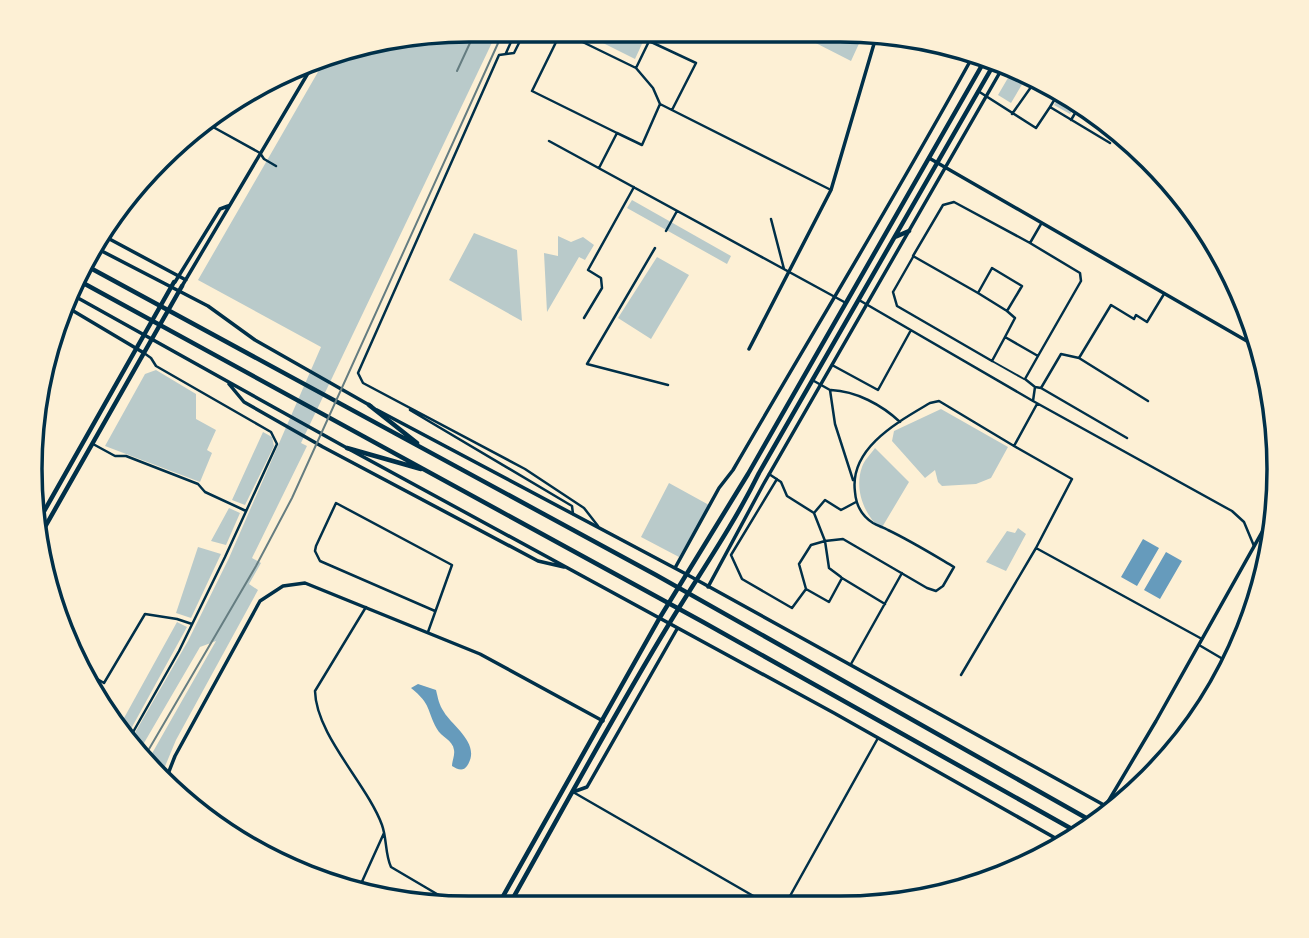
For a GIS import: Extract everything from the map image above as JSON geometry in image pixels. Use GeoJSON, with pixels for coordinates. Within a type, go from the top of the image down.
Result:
{"type":"FeatureCollection","features":[{"type":"Feature","properties":{"kind":"main road"},"geometry":{"type":"LineString","coordinates":[[502,896],[659,619],[748,474],[981,67]]}},
{"type":"Feature","properties":{"kind":"main road"},"geometry":{"type":"LineString","coordinates":[[514,896],[669,624],[739,512],[990,70]]}},
{"type":"Feature","properties":{"kind":"main road"},"geometry":{"type":"LineString","coordinates":[[894,238],[909,231]]}},
{"type":"Feature","properties":{"kind":"main road"},"geometry":{"type":"LineString","coordinates":[[92,269],[656,575],[1087,817]]}},
{"type":"Feature","properties":{"kind":"main road"},"geometry":{"type":"LineString","coordinates":[[44,510],[174,282]]}},
{"type":"Feature","properties":{"kind":"main road"},"geometry":{"type":"LineString","coordinates":[[84,284],[429,471],[1070,828]]}},
{"type":"Feature","properties":{"kind":"main road"},"geometry":{"type":"LineString","coordinates":[[46,525],[182,286]]}},
{"type":"Feature","properties":{"kind":"main road"},"geometry":{"type":"LineString","coordinates":[[369,405],[429,452]]}},
{"type":"Feature","properties":{"kind":"main road"},"geometry":{"type":"LineString","coordinates":[[347,448],[429,471]]}},
{"type":"Feature","properties":{"kind":"street"},"geometry":{"type":"LineString","coordinates":[[506,53],[511,42]]}},
{"type":"Feature","properties":{"kind":"street"},"geometry":{"type":"LineString","coordinates":[[520,42],[514,53],[499,55],[358,373],[363,383],[525,469],[584,508],[600,528]]}},
{"type":"Feature","properties":{"kind":"street"},"geometry":{"type":"LineString","coordinates":[[555,42],[532,91],[642,145],[660,104]]}},
{"type":"Feature","properties":{"kind":"street"},"geometry":{"type":"LineString","coordinates":[[581,42],[636,68],[653,88],[660,104],[831,190]]}},
{"type":"Feature","properties":{"kind":"street"},"geometry":{"type":"LineString","coordinates":[[636,68],[649,42]]}},
{"type":"Feature","properties":{"kind":"street"},"geometry":{"type":"LineString","coordinates":[[651,42],[696,63],[672,110]]}},
{"type":"Feature","properties":{"kind":"street"},"geometry":{"type":"LineString","coordinates":[[750,349],[786,271],[831,190],[874,44]]}},
{"type":"Feature","properties":{"kind":"street"},"geometry":{"type":"LineString","coordinates":[[675,569],[719,488],[733,470],[833,296],[915,162],[969,63]]}},
{"type":"Feature","properties":{"kind":"street"},"geometry":{"type":"LineString","coordinates":[[708,587],[769,474],[999,74]]}},
{"type":"Feature","properties":{"kind":"street"},"geometry":{"type":"LineString","coordinates":[[182,286],[307,75]]}},
{"type":"Feature","properties":{"kind":"street"},"geometry":{"type":"LineString","coordinates":[[1012,114],[1031,87]]}},
{"type":"Feature","properties":{"kind":"street"},"geometry":{"type":"LineString","coordinates":[[978,91],[1036,128],[1055,99]]}},
{"type":"Feature","properties":{"kind":"street"},"geometry":{"type":"LineString","coordinates":[[1050,107],[1110,143]]}},
{"type":"Feature","properties":{"kind":"street"},"geometry":{"type":"LineString","coordinates":[[1071,120],[1075,113]]}},
{"type":"Feature","properties":{"kind":"street"},"geometry":{"type":"LineString","coordinates":[[213,127],[260,153],[264,159],[276,166]]}},
{"type":"Feature","properties":{"kind":"street"},"geometry":{"type":"LineString","coordinates":[[599,168],[617,133]]}},
{"type":"Feature","properties":{"kind":"street"},"geometry":{"type":"LineString","coordinates":[[549,141],[846,303]]}},
{"type":"Feature","properties":{"kind":"street"},"geometry":{"type":"LineString","coordinates":[[929,158],[1247,341]]}},
{"type":"Feature","properties":{"kind":"street"},"geometry":{"type":"LineString","coordinates":[[584,318],[602,288],[601,278],[588,270],[634,187]]}},
{"type":"Feature","properties":{"kind":"street"},"geometry":{"type":"LineString","coordinates":[[1025,379],[1081,281],[1080,273],[954,202],[943,205],[893,292],[897,306],[1127,438]]}},
{"type":"Feature","properties":{"kind":"street"},"geometry":{"type":"LineString","coordinates":[[174,282],[220,209],[230,205]]}},
{"type":"Feature","properties":{"kind":"street"},"geometry":{"type":"LineString","coordinates":[[666,231],[677,211]]}},
{"type":"Feature","properties":{"kind":"street"},"geometry":{"type":"LineString","coordinates":[[771,219],[786,271]]}},
{"type":"Feature","properties":{"kind":"street"},"geometry":{"type":"LineString","coordinates":[[1030,243],[1041,223]]}},
{"type":"Feature","properties":{"kind":"street"},"geometry":{"type":"LineString","coordinates":[[109,239],[186,280]]}},
{"type":"Feature","properties":{"kind":"street"},"geometry":{"type":"LineString","coordinates":[[655,248],[587,364],[668,385]]}},
{"type":"Feature","properties":{"kind":"street"},"geometry":{"type":"LineString","coordinates":[[102,251],[208,306],[255,340],[369,405],[686,574],[1103,805]]}},
{"type":"Feature","properties":{"kind":"street"},"geometry":{"type":"LineString","coordinates":[[914,256],[1015,318],[992,361]]}},
{"type":"Feature","properties":{"kind":"street"},"geometry":{"type":"LineString","coordinates":[[978,293],[992,268],[1022,286],[1007,311]]}},
{"type":"Feature","properties":{"kind":"street"},"geometry":{"type":"LineString","coordinates":[[1079,358],[1111,305],[1147,322],[1164,294]]}},
{"type":"Feature","properties":{"kind":"street"},"geometry":{"type":"LineString","coordinates":[[78,298],[1055,838]]}},
{"type":"Feature","properties":{"kind":"street"},"geometry":{"type":"LineString","coordinates":[[859,300],[1232,512],[1244,522],[1254,546]]}},
{"type":"Feature","properties":{"kind":"street"},"geometry":{"type":"LineString","coordinates":[[73,311],[144,353],[156,366],[271,432],[277,444],[192,624],[133,732]]}},
{"type":"Feature","properties":{"kind":"street"},"geometry":{"type":"LineString","coordinates":[[832,365],[878,390],[911,330]]}},
{"type":"Feature","properties":{"kind":"street"},"geometry":{"type":"LineString","coordinates":[[1005,337],[1038,356]]}},
{"type":"Feature","properties":{"kind":"street"},"geometry":{"type":"LineString","coordinates":[[1041,388],[1061,354],[1079,358],[1148,401]]}},
{"type":"Feature","properties":{"kind":"street"},"geometry":{"type":"LineString","coordinates":[[225,379],[244,402],[323,447],[538,561],[571,569]]}},
{"type":"Feature","properties":{"kind":"street"},"geometry":{"type":"LineString","coordinates":[[813,380],[830,390],[840,390],[863,398],[888,411],[900,422]]}},
{"type":"Feature","properties":{"kind":"street"},"geometry":{"type":"LineString","coordinates":[[1014,446],[1035,402],[1035,387]]}},
{"type":"Feature","properties":{"kind":"street"},"geometry":{"type":"LineString","coordinates":[[830,390],[835,424],[860,510],[874,524],[920,546],[954,567],[943,586],[936,591],[844,539],[811,545],[799,564],[806,589],[829,602],[842,578]]}},
{"type":"Feature","properties":{"kind":"street"},"geometry":{"type":"LineString","coordinates":[[853,480],[860,460],[877,439],[930,403],[939,401],[1072,479],[1036,548],[961,674]]}},
{"type":"Feature","properties":{"kind":"street"},"geometry":{"type":"LineString","coordinates":[[404,406],[572,506],[573,514]]}},
{"type":"Feature","properties":{"kind":"street"},"geometry":{"type":"LineString","coordinates":[[93,444],[115,456],[126,456],[198,484],[205,492],[246,511]]}},
{"type":"Feature","properties":{"kind":"street"},"geometry":{"type":"LineString","coordinates":[[769,474],[781,482],[787,496],[814,513],[825,541],[829,568],[885,604]]}},
{"type":"Feature","properties":{"kind":"street"},"geometry":{"type":"LineString","coordinates":[[776,479],[731,555],[742,579],[792,608],[806,589]]}},
{"type":"Feature","properties":{"kind":"street"},"geometry":{"type":"LineString","coordinates":[[814,513],[825,500],[841,510],[856,502]]}},
{"type":"Feature","properties":{"kind":"street"},"geometry":{"type":"LineString","coordinates":[[428,632],[452,565],[336,503],[316,546],[320,561],[435,611]]}},
{"type":"Feature","properties":{"kind":"street"},"geometry":{"type":"LineString","coordinates":[[1107,802],[1262,532]]}},
{"type":"Feature","properties":{"kind":"street"},"geometry":{"type":"LineString","coordinates":[[1036,548],[1202,639]]}},
{"type":"Feature","properties":{"kind":"street"},"geometry":{"type":"LineString","coordinates":[[851,664],[902,573]]}},
{"type":"Feature","properties":{"kind":"street"},"geometry":{"type":"LineString","coordinates":[[169,772],[260,601],[283,586],[305,583],[481,654],[603,721]]}},
{"type":"Feature","properties":{"kind":"street"},"geometry":{"type":"LineString","coordinates":[[366,607],[315,691],[315,699],[319,714],[381,824],[391,867],[438,895]]}},
{"type":"Feature","properties":{"kind":"street"},"geometry":{"type":"LineString","coordinates":[[97,679],[104,683],[145,614],[192,624]]}},
{"type":"Feature","properties":{"kind":"street"},"geometry":{"type":"LineString","coordinates":[[573,792],[587,787],[677,628]]}},
{"type":"Feature","properties":{"kind":"street"},"geometry":{"type":"LineString","coordinates":[[1199,645],[1223,659]]}},
{"type":"Feature","properties":{"kind":"street"},"geometry":{"type":"LineString","coordinates":[[790,896],[878,738]]}},
{"type":"Feature","properties":{"kind":"street"},"geometry":{"type":"LineString","coordinates":[[573,792],[753,896]]}},
{"type":"Feature","properties":{"kind":"street"},"geometry":{"type":"LineString","coordinates":[[362,882],[384,833]]}},
{"type":"Feature","properties":{"kind":"shaded area"},"geometry":{"type":"Polygon","coordinates":[[[492,42],[301,443],[307,446],[252,558],[261,563],[249,584],[258,590],[176,740],[164,768],[151,755],[216,641],[200,647],[143,745],[134,734],[188,641],[229,558],[321,347],[198,280],[319,70],[386,50],[441,43],[492,42]]]}},
{"type":"Feature","properties":{"kind":"shaded area"},"geometry":{"type":"Polygon","coordinates":[[[601,42],[643,42],[635,59],[601,42]]]}},
{"type":"Feature","properties":{"kind":"shaded area"},"geometry":{"type":"Polygon","coordinates":[[[814,42],[859,43],[851,61],[814,42]]]}},
{"type":"Feature","properties":{"kind":"shaded area"},"geometry":{"type":"Polygon","coordinates":[[[1008,77],[1023,83],[1011,103],[998,95],[1008,77]]]}},
{"type":"Feature","properties":{"kind":"shaded area"},"geometry":{"type":"Polygon","coordinates":[[[1057,101],[1072,111],[1070,114],[1054,105],[1057,101]]]}},
{"type":"Feature","properties":{"kind":"shaded area"},"geometry":{"type":"Polygon","coordinates":[[[632,200],[731,256],[727,264],[627,208],[632,200]]]}},
{"type":"Feature","properties":{"kind":"shaded area"},"geometry":{"type":"Polygon","coordinates":[[[474,233],[517,250],[522,321],[449,280],[474,233]]]}},
{"type":"Feature","properties":{"kind":"shaded area"},"geometry":{"type":"Polygon","coordinates":[[[558,236],[571,242],[583,237],[594,245],[585,260],[579,257],[547,312],[544,253],[558,256],[558,236]]]}},
{"type":"Feature","properties":{"kind":"shaded area"},"geometry":{"type":"Polygon","coordinates":[[[657,257],[689,275],[651,339],[618,318],[657,257]]]}},
{"type":"Feature","properties":{"kind":"shaded area"},"geometry":{"type":"Polygon","coordinates":[[[156,370],[196,394],[196,419],[216,430],[207,450],[212,453],[200,482],[105,446],[145,374],[156,370]]]}},
{"type":"Feature","properties":{"kind":"shaded area"},"geometry":{"type":"Polygon","coordinates":[[[941,409],[1008,447],[991,478],[976,484],[942,486],[935,470],[925,478],[892,441],[894,431],[941,409]]]}},
{"type":"Feature","properties":{"kind":"shaded area"},"geometry":{"type":"Polygon","coordinates":[[[263,432],[272,437],[274,446],[245,505],[232,500],[263,432]]]}},
{"type":"Feature","properties":{"kind":"shaded area"},"geometry":{"type":"Polygon","coordinates":[[[875,448],[909,482],[881,529],[865,509],[859,484],[863,464],[875,448]]]}},
{"type":"Feature","properties":{"kind":"shaded area"},"geometry":{"type":"Polygon","coordinates":[[[669,483],[709,505],[679,557],[641,537],[669,483]]]}},
{"type":"Feature","properties":{"kind":"shaded area"},"geometry":{"type":"Polygon","coordinates":[[[229,508],[240,513],[226,545],[211,541],[229,508]]]}},
{"type":"Feature","properties":{"kind":"shaded area"},"geometry":{"type":"Polygon","coordinates":[[[1018,528],[1026,534],[1006,571],[986,562],[1007,531],[1015,533],[1018,528]]]}},
{"type":"Feature","properties":{"kind":"shaded area"},"geometry":{"type":"Polygon","coordinates":[[[198,547],[221,554],[191,618],[176,613],[198,547]]]}},
{"type":"Feature","properties":{"kind":"shaded area"},"geometry":{"type":"Polygon","coordinates":[[[177,622],[187,627],[131,730],[121,717],[124,718],[177,622]]]}},
{"type":"Feature","properties":{"kind":"water"},"geometry":{"type":"Polygon","coordinates":[[[1143,539],[1159,548],[1137,586],[1121,577],[1143,539]]]}},
{"type":"Feature","properties":{"kind":"water"},"geometry":{"type":"Polygon","coordinates":[[[1166,552],[1182,561],[1160,599],[1144,590],[1166,552]]]}},
{"type":"Feature","properties":{"kind":"water"},"geometry":{"type":"Polygon","coordinates":[[[418,684],[436,690],[442,709],[468,743],[471,758],[464,769],[452,766],[453,747],[439,732],[426,703],[411,688],[418,684]]]}},
{"type":"Feature","properties":{"kind":"railway"},"geometry":{"type":"LineString","coordinates":[[457,71],[470,42]]}},
{"type":"Feature","properties":{"kind":"railway"},"geometry":{"type":"LineString","coordinates":[[148,751],[256,566],[292,498],[499,42]]}}]}
